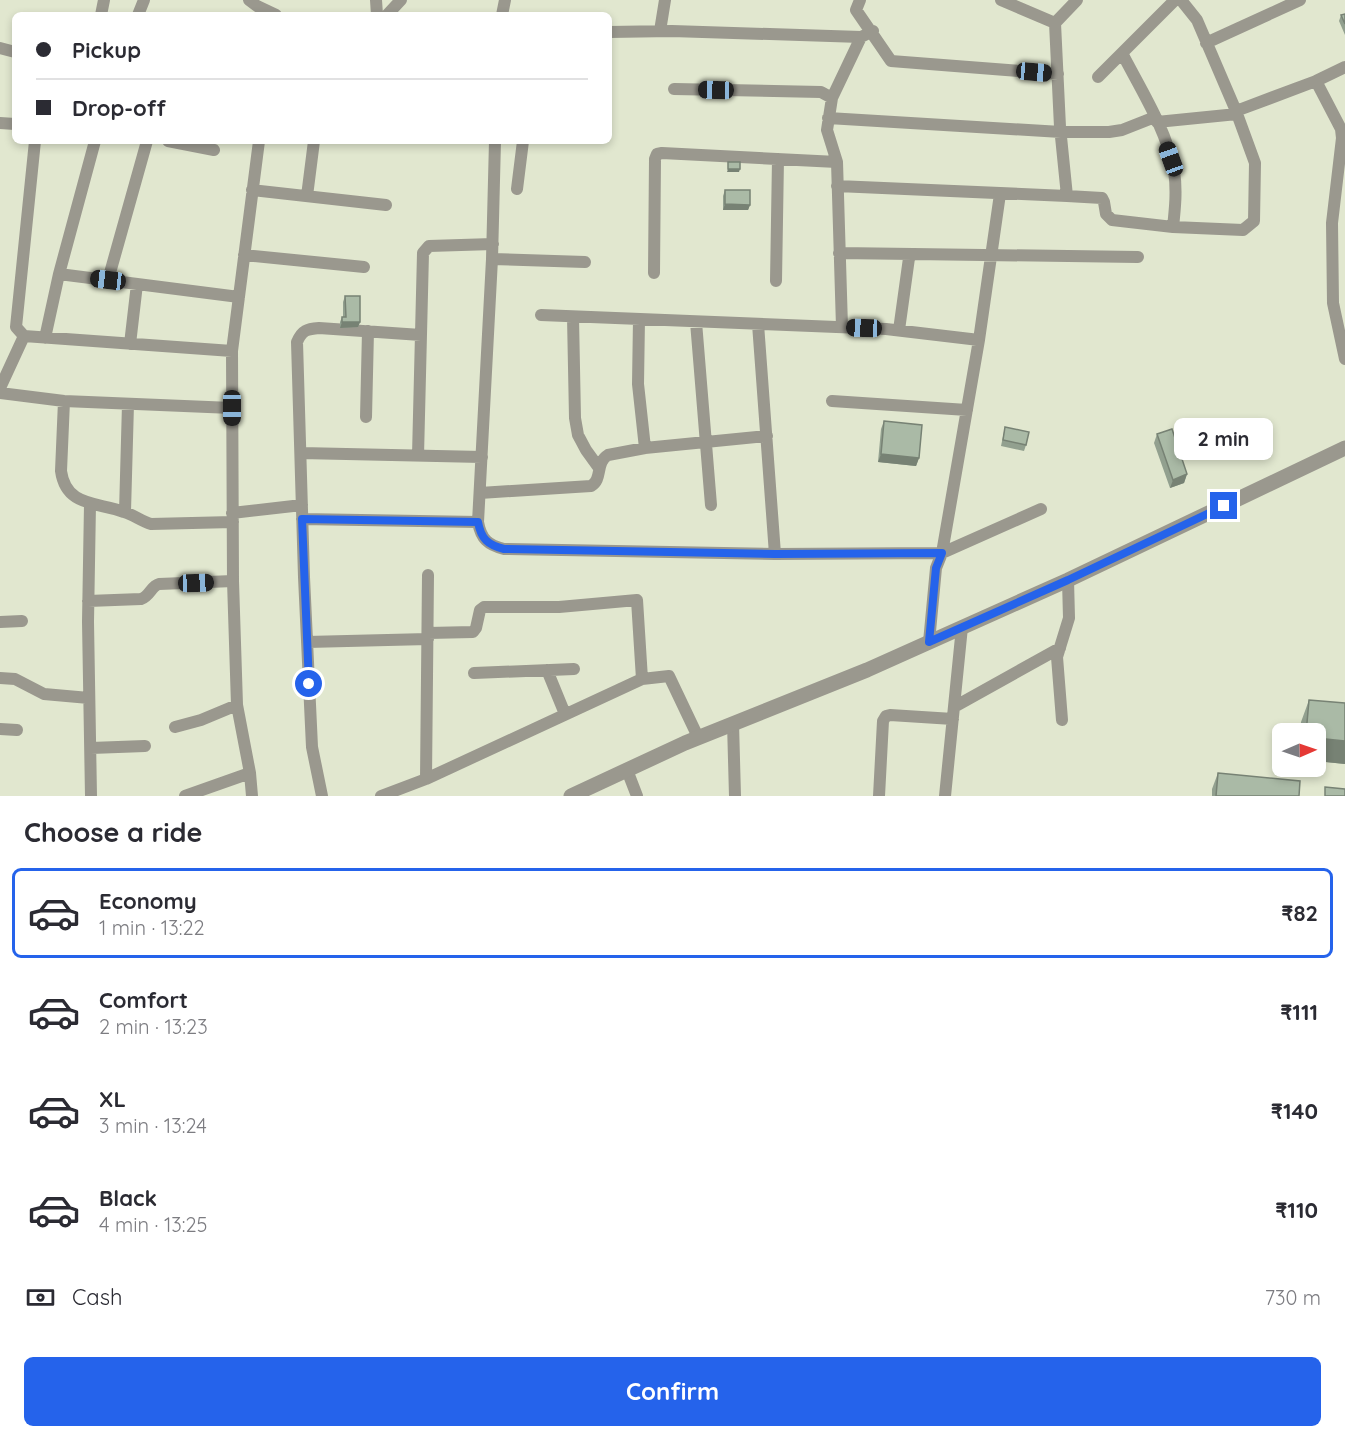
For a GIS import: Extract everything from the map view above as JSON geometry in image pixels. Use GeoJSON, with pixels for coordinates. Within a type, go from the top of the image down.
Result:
{"type":"FeatureCollection","features":[{"type":"Feature","properties":{"kind":"street"},"geometry":{"type":"LineString","coordinates":[[249,0],[270,12]]}},
{"type":"Feature","properties":{"kind":"street"},"geometry":{"type":"LineString","coordinates":[[390,12],[400,0]]}},
{"type":"Feature","properties":{"kind":"street"},"geometry":{"type":"LineString","coordinates":[[660,31],[665,0]]}},
{"type":"Feature","properties":{"kind":"street"},"geometry":{"type":"LineString","coordinates":[[860,0],[856,10],[873,31],[891,61],[1058,74]]}},
{"type":"Feature","properties":{"kind":"street"},"geometry":{"type":"LineString","coordinates":[[1001,0],[1056,23]]}},
{"type":"Feature","properties":{"kind":"street"},"geometry":{"type":"LineString","coordinates":[[1067,196],[1061,132],[1056,23],[1077,0]]}},
{"type":"Feature","properties":{"kind":"street"},"geometry":{"type":"LineString","coordinates":[[1098,77],[1175,0]]}},
{"type":"Feature","properties":{"kind":"street"},"geometry":{"type":"LineString","coordinates":[[837,186],[1102,198],[1106,214],[1112,220],[1173,227],[1243,230],[1254,221],[1255,163],[1197,20],[1181,0]]}},
{"type":"Feature","properties":{"kind":"street"},"geometry":{"type":"LineString","coordinates":[[1206,43],[1300,0]]}},
{"type":"Feature","properties":{"kind":"street"},"geometry":{"type":"LineString","coordinates":[[612,32],[660,31],[861,37],[873,31]]}},
{"type":"Feature","properties":{"kind":"street"},"geometry":{"type":"LineString","coordinates":[[842,327],[837,162],[827,130],[832,98],[861,37]]}},
{"type":"Feature","properties":{"kind":"street"},"geometry":{"type":"LineString","coordinates":[[1122,52],[1156,120],[1171,159],[1174,173],[1173,227]]}},
{"type":"Feature","properties":{"kind":"street"},"geometry":{"type":"LineString","coordinates":[[828,118],[1061,132],[1115,132],[1156,120],[1236,112],[1316,81],[1345,67]]}},
{"type":"Feature","properties":{"kind":"street"},"geometry":{"type":"LineString","coordinates":[[1316,81],[1339,113],[1344,139],[1333,303],[1345,359]]}},
{"type":"Feature","properties":{"kind":"street"},"geometry":{"type":"LineString","coordinates":[[674,89],[821,92],[832,98]]}},
{"type":"Feature","properties":{"kind":"street"},"geometry":{"type":"LineString","coordinates":[[35,144],[16,327],[24,336],[232,351]]}},
{"type":"Feature","properties":{"kind":"street"},"geometry":{"type":"LineString","coordinates":[[45,338],[59,274],[94,144]]}},
{"type":"Feature","properties":{"kind":"street"},"geometry":{"type":"LineString","coordinates":[[108,280],[146,144]]}},
{"type":"Feature","properties":{"kind":"street"},"geometry":{"type":"LineString","coordinates":[[183,144],[214,150]]}},
{"type":"Feature","properties":{"kind":"street"},"geometry":{"type":"LineString","coordinates":[[252,796],[237,705],[233,581],[232,351],[259,144]]}},
{"type":"Feature","properties":{"kind":"street"},"geometry":{"type":"LineString","coordinates":[[307,196],[314,144]]}},
{"type":"Feature","properties":{"kind":"street"},"geometry":{"type":"LineString","coordinates":[[495,144],[493,244],[478,522],[480,534],[490,545],[504,549],[775,554],[942,553],[1041,509]]}},
{"type":"Feature","properties":{"kind":"street"},"geometry":{"type":"LineString","coordinates":[[517,189],[523,144]]}},
{"type":"Feature","properties":{"kind":"street"},"geometry":{"type":"LineString","coordinates":[[654,273],[655,159],[657,154],[837,162]]}},
{"type":"Feature","properties":{"kind":"street"},"geometry":{"type":"LineString","coordinates":[[776,281],[778,159]]}},
{"type":"Feature","properties":{"kind":"street"},"geometry":{"type":"LineString","coordinates":[[252,190],[386,205]]}},
{"type":"Feature","properties":{"kind":"street"},"geometry":{"type":"LineString","coordinates":[[929,642],[936,568],[942,553],[979,340],[1000,194]]}},
{"type":"Feature","properties":{"kind":"street"},"geometry":{"type":"LineString","coordinates":[[418,456],[423,253],[429,246],[493,244]]}},
{"type":"Feature","properties":{"kind":"street"},"geometry":{"type":"LineString","coordinates":[[839,253],[1138,257]]}},
{"type":"Feature","properties":{"kind":"street"},"geometry":{"type":"LineString","coordinates":[[899,330],[909,258],[913,254]]}},
{"type":"Feature","properties":{"kind":"street"},"geometry":{"type":"LineString","coordinates":[[244,255],[364,267]]}},
{"type":"Feature","properties":{"kind":"street"},"geometry":{"type":"LineString","coordinates":[[492,259],[585,262]]}},
{"type":"Feature","properties":{"kind":"street"},"geometry":{"type":"LineString","coordinates":[[59,274],[239,297]]}},
{"type":"Feature","properties":{"kind":"street"},"geometry":{"type":"LineString","coordinates":[[130,344],[137,284]]}},
{"type":"Feature","properties":{"kind":"street"},"geometry":{"type":"LineString","coordinates":[[541,315],[899,330],[979,340]]}},
{"type":"Feature","properties":{"kind":"street"},"geometry":{"type":"LineString","coordinates":[[573,317],[575,418],[578,435],[599,468]]}},
{"type":"Feature","properties":{"kind":"street"},"geometry":{"type":"LineString","coordinates":[[639,319],[638,384],[645,448]]}},
{"type":"Feature","properties":{"kind":"street"},"geometry":{"type":"LineString","coordinates":[[696,322],[711,505]]}},
{"type":"Feature","properties":{"kind":"street"},"geometry":{"type":"LineString","coordinates":[[758,324],[775,554]]}},
{"type":"Feature","properties":{"kind":"street"},"geometry":{"type":"LineString","coordinates":[[322,796],[312,747],[297,342],[301,332],[308,328],[421,335]]}},
{"type":"Feature","properties":{"kind":"street"},"geometry":{"type":"LineString","coordinates":[[366,417],[368,331]]}},
{"type":"Feature","properties":{"kind":"street"},"geometry":{"type":"LineString","coordinates":[[0,388],[24,336]]}},
{"type":"Feature","properties":{"kind":"street"},"geometry":{"type":"LineString","coordinates":[[0,393],[64,401],[232,408]]}},
{"type":"Feature","properties":{"kind":"street"},"geometry":{"type":"LineString","coordinates":[[64,401],[63,482],[67,490],[90,504],[125,512],[142,522],[160,525],[233,518],[302,505]]}},
{"type":"Feature","properties":{"kind":"street"},"geometry":{"type":"LineString","coordinates":[[832,401],[967,410]]}},
{"type":"Feature","properties":{"kind":"street"},"geometry":{"type":"LineString","coordinates":[[125,512],[128,404]]}},
{"type":"Feature","properties":{"kind":"street"},"geometry":{"type":"LineString","coordinates":[[480,493],[591,486],[598,478],[603,458],[608,455],[645,448],[766,436]]}},
{"type":"Feature","properties":{"kind":"street"},"geometry":{"type":"LineString","coordinates":[[571,796],[698,737],[867,670],[1068,580],[1345,448]]}},
{"type":"Feature","properties":{"kind":"street"},"geometry":{"type":"LineString","coordinates":[[301,453],[482,457]]}},
{"type":"Feature","properties":{"kind":"street"},"geometry":{"type":"LineString","coordinates":[[90,504],[88,698],[91,796]]}},
{"type":"Feature","properties":{"kind":"street"},"geometry":{"type":"LineString","coordinates":[[302,519],[478,522]]}},
{"type":"Feature","properties":{"kind":"street"},"geometry":{"type":"LineString","coordinates":[[426,779],[428,575]]}},
{"type":"Feature","properties":{"kind":"street"},"geometry":{"type":"LineString","coordinates":[[1062,720],[1057,657],[1069,618],[1068,580]]}},
{"type":"Feature","properties":{"kind":"street"},"geometry":{"type":"LineString","coordinates":[[88,601],[146,598],[155,585],[159,584],[233,581]]}},
{"type":"Feature","properties":{"kind":"street"},"geometry":{"type":"LineString","coordinates":[[637,586],[642,679]]}},
{"type":"Feature","properties":{"kind":"street"},"geometry":{"type":"LineString","coordinates":[[307,642],[473,632],[480,610],[484,607],[559,607],[638,600]]}},
{"type":"Feature","properties":{"kind":"street"},"geometry":{"type":"LineString","coordinates":[[0,622],[22,621]]}},
{"type":"Feature","properties":{"kind":"street"},"geometry":{"type":"LineString","coordinates":[[945,796],[962,627]]}},
{"type":"Feature","properties":{"kind":"street"},"geometry":{"type":"LineString","coordinates":[[879,796],[883,721],[886,716],[890,714],[953,713],[1060,648]]}},
{"type":"Feature","properties":{"kind":"street"},"geometry":{"type":"LineString","coordinates":[[474,673],[574,669]]}},
{"type":"Feature","properties":{"kind":"street"},"geometry":{"type":"LineString","coordinates":[[547,670],[565,714]]}},
{"type":"Feature","properties":{"kind":"street"},"geometry":{"type":"LineString","coordinates":[[381,796],[426,779],[642,679],[669,676],[698,737]]}},
{"type":"Feature","properties":{"kind":"street"},"geometry":{"type":"LineString","coordinates":[[0,678],[15,679],[44,694],[88,698]]}},
{"type":"Feature","properties":{"kind":"street"},"geometry":{"type":"LineString","coordinates":[[176,728],[237,705]]}},
{"type":"Feature","properties":{"kind":"street"},"geometry":{"type":"LineString","coordinates":[[733,723],[735,796]]}},
{"type":"Feature","properties":{"kind":"street"},"geometry":{"type":"LineString","coordinates":[[0,729],[17,730]]}},
{"type":"Feature","properties":{"kind":"street"},"geometry":{"type":"LineString","coordinates":[[91,748],[145,746]]}},
{"type":"Feature","properties":{"kind":"street"},"geometry":{"type":"LineString","coordinates":[[627,770],[637,796]]}},
{"type":"Feature","properties":{"kind":"street"},"geometry":{"type":"LineString","coordinates":[[185,796],[250,773]]}},
{"type":"Feature","properties":{"kind":"building"},"geometry":{"type":"Polygon","coordinates":[[[728,162],[740,162],[740,169],[728,169],[728,162]]]}},
{"type":"Feature","properties":{"kind":"building"},"geometry":{"type":"Polygon","coordinates":[[[725,190],[750,190],[750,205],[725,204],[725,190]]]}},
{"type":"Feature","properties":{"kind":"building"},"geometry":{"type":"Polygon","coordinates":[[[345,296],[360,296],[360,322],[342,322],[342,317],[346,317],[345,296]]]}},
{"type":"Feature","properties":{"kind":"building"},"geometry":{"type":"Polygon","coordinates":[[[884,421],[922,425],[919,458],[881,454],[884,421]]]}},
{"type":"Feature","properties":{"kind":"building"},"geometry":{"type":"Polygon","coordinates":[[[1005,427],[1029,432],[1026,445],[1003,440],[1005,427]]]}},
{"type":"Feature","properties":{"kind":"building"},"geometry":{"type":"Polygon","coordinates":[[[1172,429],[1187,474],[1173,480],[1157,434],[1172,429]]]}},
{"type":"Feature","properties":{"kind":"building"},"geometry":{"type":"Polygon","coordinates":[[[1309,700],[1345,703],[1345,741],[1326,739],[1326,723],[1307,723],[1309,700]]]}},
{"type":"Feature","properties":{"kind":"building"},"geometry":{"type":"Polygon","coordinates":[[[1218,773],[1300,781],[1299,796],[1216,796],[1218,773]]]}},
{"type":"Feature","properties":{"kind":"building"},"geometry":{"type":"Polygon","coordinates":[[[1325,787],[1345,789],[1345,796],[1325,796],[1325,787]]]}},
{"type":"Feature","properties":{"kind":"route"},"geometry":{"type":"LineString","coordinates":[[309,684],[302,519],[478,522],[480,534],[485,540],[490,545],[504,549],[775,554],[942,553],[936,568],[929,642],[1068,580],[1224,506]]}}]}
